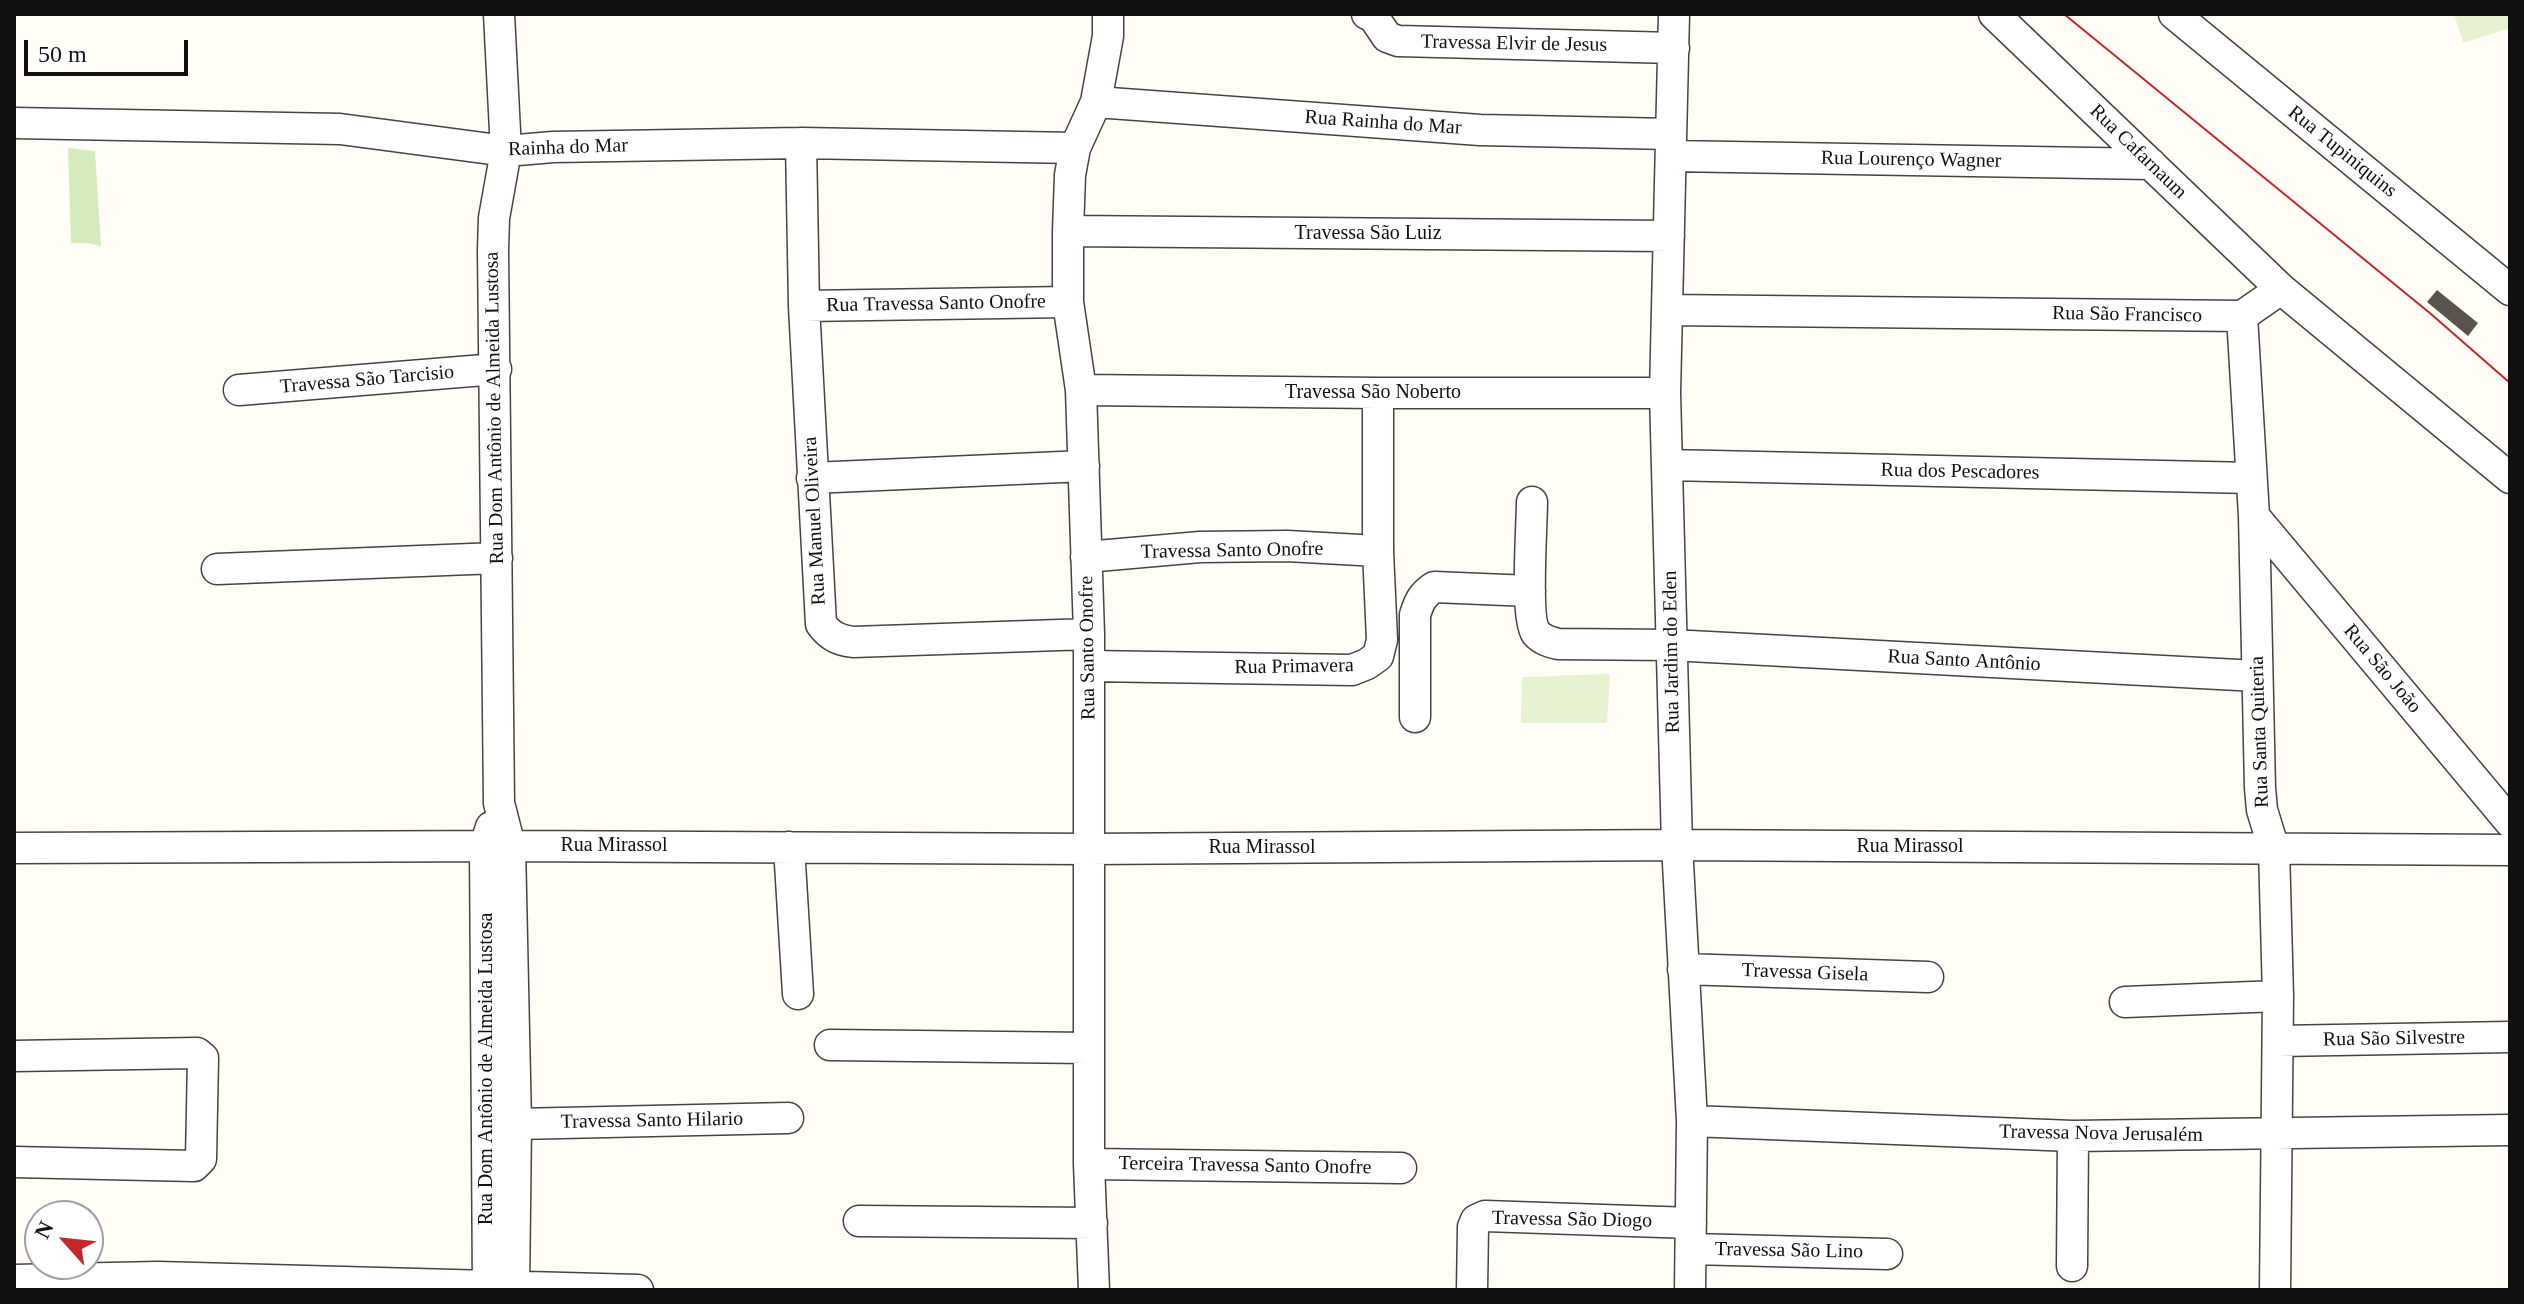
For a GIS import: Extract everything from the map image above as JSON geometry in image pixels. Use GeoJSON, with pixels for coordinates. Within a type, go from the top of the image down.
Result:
{"type":"FeatureCollection","features":[{"type":"Feature","properties":{"kind":"street","name":"Rua Dom Antônio de Almeida Lustosa"},"geometry":{"type":"LineString","coordinates":[[499,14],[506,151],[494,218],[501,1288]]}},
{"type":"Feature","properties":{"kind":"street","name":"Rua Santo Onofre"},"geometry":{"type":"LineString","coordinates":[[1094,1290],[1088,1048],[1089,634],[1081,390],[1068,302],[1068,231],[1070,175],[1075,148],[1096,102],[1108,36],[1108,14]]}},
{"type":"Feature","properties":{"kind":"street","name":"Travessa Elvir de Jesus"},"geometry":{"type":"LineString","coordinates":[[1367,14],[1373,16],[1387,37],[1398,41],[1674,48]]}},
{"type":"Feature","properties":{"kind":"street","name":"Rua Jardim do Eden"},"geometry":{"type":"LineString","coordinates":[[1674,14],[1665,393],[1677,845],[1692,1121],[1690,1290]]}},
{"type":"Feature","properties":{"kind":"street","name":"Rua Cafarnaum"},"geometry":{"type":"LineString","coordinates":[[1994,14],[2281,289]]}},
{"type":"Feature","properties":{"kind":"street","name":"Rua Tupiniquins"},"geometry":{"type":"LineString","coordinates":[[2174,14],[2510,290]]}},
{"type":"Feature","properties":{"kind":"street","name":"Rua Rainha do Mar"},"geometry":{"type":"LineString","coordinates":[[1096,102],[1671,145]]}},
{"type":"Feature","properties":{"kind":"street","name":"Rainha do Mar"},"geometry":{"type":"LineString","coordinates":[[14,123],[340,129],[506,151],[553,147],[801,143],[1075,148]]}},
{"type":"Feature","properties":{"kind":"street","name":"Rua Manuel Oliveira"},"geometry":{"type":"LineString","coordinates":[[801,143],[804,306],[821,624],[829,635],[853,642],[1089,634]]}},
{"type":"Feature","properties":{"kind":"street","name":"Rua Lourenço Wagner"},"geometry":{"type":"LineString","coordinates":[[1671,145],[2151,164]]}},
{"type":"Feature","properties":{"kind":"street","name":"Travessa São Luiz"},"geometry":{"type":"LineString","coordinates":[[1068,231],[1669,236]]}},
{"type":"Feature","properties":{"kind":"street"},"geometry":{"type":"LineString","coordinates":[[2242,316],[2281,289],[2510,478]]}},
{"type":"Feature","properties":{"kind":"street","name":"Rua Travessa Santo Onofre"},"geometry":{"type":"LineString","coordinates":[[804,306],[1068,302]]}},
{"type":"Feature","properties":{"kind":"street","name":"Rua São Francisco"},"geometry":{"type":"LineString","coordinates":[[1667,310],[2242,316]]}},
{"type":"Feature","properties":{"kind":"street","name":"Rua Santa Quiteria"},"geometry":{"type":"LineString","coordinates":[[2242,316],[2254,516],[2262,810],[2274,849],[2278,996],[2275,1290]]}},
{"type":"Feature","properties":{"kind":"street","name":"Travessa São Tarcisio"},"geometry":{"type":"LineString","coordinates":[[239,390],[496,369]]}},
{"type":"Feature","properties":{"kind":"street","name":"Travessa São Noberto"},"geometry":{"type":"LineString","coordinates":[[1081,390],[1665,393]]}},
{"type":"Feature","properties":{"kind":"street","name":"Rua Primavera"},"geometry":{"type":"LineString","coordinates":[[1089,666],[1352,670],[1378,656],[1382,640],[1378,551],[1378,393]]}},
{"type":"Feature","properties":{"kind":"street","name":"Rua dos Pescadores"},"geometry":{"type":"LineString","coordinates":[[1668,465],[2251,478]]}},
{"type":"Feature","properties":{"kind":"street"},"geometry":{"type":"LineString","coordinates":[[812,478],[1084,466]]}},
{"type":"Feature","properties":{"kind":"street","name":"Rua Santo Antônio"},"geometry":{"type":"LineString","coordinates":[[1532,502],[1532,625],[1537,634],[1558,644],[1671,645],[2257,676]]}},
{"type":"Feature","properties":{"kind":"street","name":"Rua São João"},"geometry":{"type":"LineString","coordinates":[[2254,516],[2510,822]]}},
{"type":"Feature","properties":{"kind":"street","name":"Travessa Santo Onofre"},"geometry":{"type":"LineString","coordinates":[[1086,557],[1200,547],[1287,546],[1378,551]]}},
{"type":"Feature","properties":{"kind":"street"},"geometry":{"type":"LineString","coordinates":[[217,569],[497,558]]}},
{"type":"Feature","properties":{"kind":"street"},"geometry":{"type":"LineString","coordinates":[[1415,717],[1415,615],[1425,593],[1434,587],[1530,591]]}},
{"type":"Feature","properties":{"kind":"street","name":"Rua Mirassol"},"geometry":{"type":"LineString","coordinates":[[14,848],[498,846],[1088,849],[1677,845],[2510,850]]}},
{"type":"Feature","properties":{"kind":"street","name":"Rua Dom Antônio de Almeida Lustosa"},"geometry":{"type":"LineString","coordinates":[[498,846],[516,1124],[501,1288]]}},
{"type":"Feature","properties":{"kind":"street"},"geometry":{"type":"LineString","coordinates":[[789,847],[798,994]]}},
{"type":"Feature","properties":{"kind":"street","name":"Travessa Gisela"},"geometry":{"type":"LineString","coordinates":[[1683,969],[1928,977]]}},
{"type":"Feature","properties":{"kind":"street"},"geometry":{"type":"LineString","coordinates":[[2125,1002],[2278,996]]}},
{"type":"Feature","properties":{"kind":"street","name":"Rua São Silvestre"},"geometry":{"type":"LineString","coordinates":[[2278,1041],[2510,1037]]}},
{"type":"Feature","properties":{"kind":"street"},"geometry":{"type":"LineString","coordinates":[[830,1045],[1088,1048]]}},
{"type":"Feature","properties":{"kind":"street"},"geometry":{"type":"LineString","coordinates":[[14,1056],[197,1053],[203,1058],[201,1159],[194,1166],[14,1162]]}},
{"type":"Feature","properties":{"kind":"street","name":"Travessa Santo Hilario"},"geometry":{"type":"LineString","coordinates":[[516,1124],[788,1118]]}},
{"type":"Feature","properties":{"kind":"street","name":"Travessa Nova Jerusalém"},"geometry":{"type":"LineString","coordinates":[[1692,1121],[2073,1136],[2510,1130]]}},
{"type":"Feature","properties":{"kind":"street"},"geometry":{"type":"LineString","coordinates":[[2072,1266],[2073,1136]]}},
{"type":"Feature","properties":{"kind":"street","name":"Terceira Travessa Santo Onofre"},"geometry":{"type":"LineString","coordinates":[[1089,1164],[1401,1168]]}},
{"type":"Feature","properties":{"kind":"street","name":"Travessa São Diogo"},"geometry":{"type":"LineString","coordinates":[[1472,1290],[1473,1227],[1476,1220],[1485,1216],[1691,1236]]}},
{"type":"Feature","properties":{"kind":"street"},"geometry":{"type":"LineString","coordinates":[[859,1221],[1092,1223]]}},
{"type":"Feature","properties":{"kind":"street","name":"Travessa São Lino"},"geometry":{"type":"LineString","coordinates":[[1691,1236],[1887,1254]]}},
{"type":"Feature","properties":{"kind":"street"},"geometry":{"type":"LineString","coordinates":[[14,1280],[158,1277],[638,1290]]}},
{"type":"Feature","properties":{"kind":"green space"},"geometry":{"type":"Polygon","coordinates":[[[2454,14],[2510,14],[2510,28],[2463,43],[2454,14]]]}},
{"type":"Feature","properties":{"kind":"green space"},"geometry":{"type":"Polygon","coordinates":[[[68,148],[95,151],[101,246],[71,243],[68,148]]]}},
{"type":"Feature","properties":{"kind":"green space"},"geometry":{"type":"Polygon","coordinates":[[[1610,674],[1607,723],[1521,723],[1522,677],[1610,674]]]}},
{"type":"Feature","properties":{"kind":"building"},"geometry":{"type":"Polygon","coordinates":[[[2437,290],[2478,323],[2468,336],[2427,302],[2437,290]]]}},
{"type":"Feature","properties":{"kind":"tram line"},"geometry":{"type":"LineString","coordinates":[[2064,14],[2431,314],[2510,383]]}}]}
